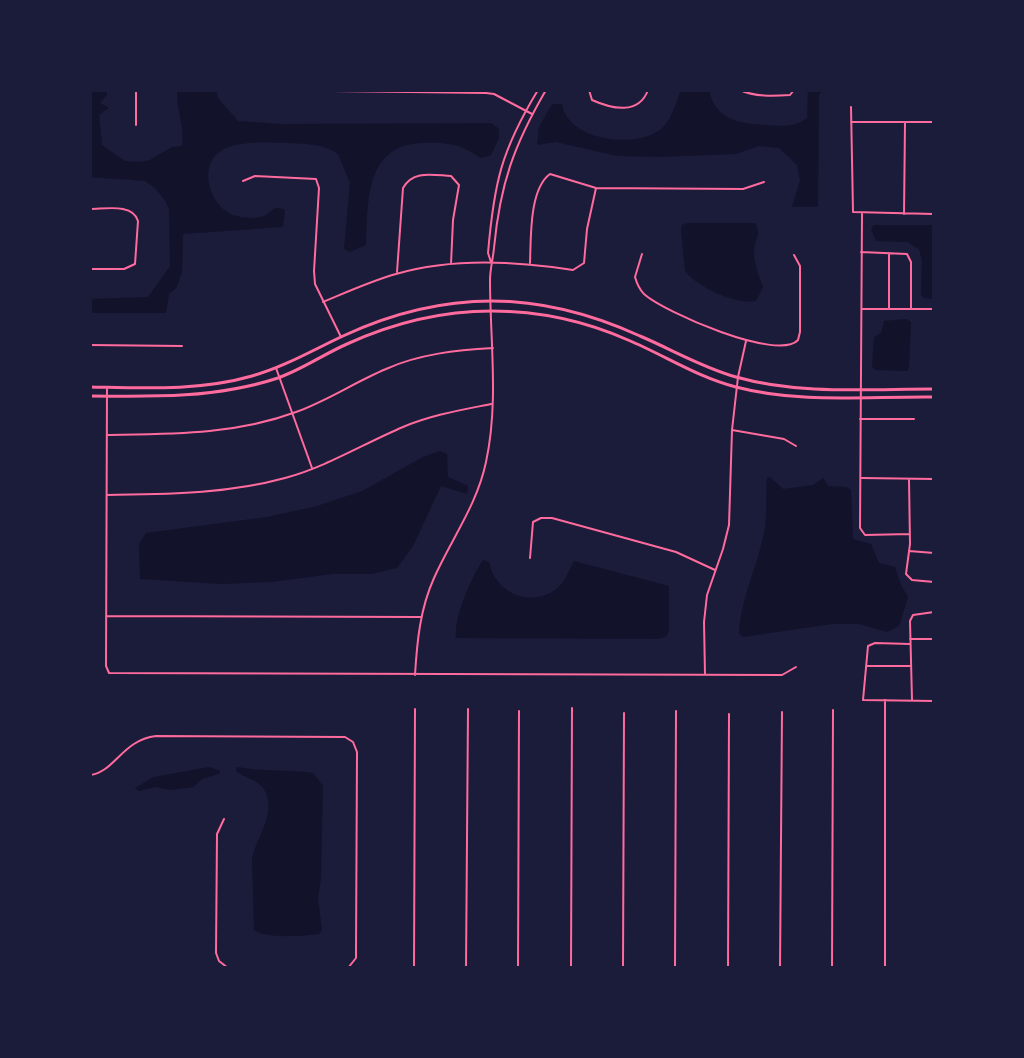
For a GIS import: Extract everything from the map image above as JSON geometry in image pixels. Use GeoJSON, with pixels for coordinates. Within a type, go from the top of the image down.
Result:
{"type":"FeatureCollection","features":[{"type":"Feature","properties":{"kind":"street"},"geometry":{"type":"LineString","coordinates":[[136,90],[136,126]]}},
{"type":"Feature","properties":{"kind":"street"},"geometry":{"type":"LineString","coordinates":[[255,90],[494,94],[532,114]]}},
{"type":"Feature","properties":{"kind":"street"},"geometry":{"type":"LineString","coordinates":[[494,94],[497,90]]}},
{"type":"Feature","properties":{"kind":"street"},"geometry":{"type":"LineString","coordinates":[[491,262],[488,253],[496,184],[512,136],[538,90]]}},
{"type":"Feature","properties":{"kind":"street"},"geometry":{"type":"LineString","coordinates":[[415,675],[418,630],[433,579],[465,521],[480,487],[490,438],[493,348],[491,262],[502,189],[514,148],[546,90]]}},
{"type":"Feature","properties":{"kind":"street"},"geometry":{"type":"LineString","coordinates":[[589,90],[592,100],[606,106],[639,105],[648,90]]}},
{"type":"Feature","properties":{"kind":"street"},"geometry":{"type":"LineString","coordinates":[[740,90],[749,94],[790,95],[794,90]]}},
{"type":"Feature","properties":{"kind":"street"},"geometry":{"type":"LineString","coordinates":[[851,107],[853,212],[934,214]]}},
{"type":"Feature","properties":{"kind":"street"},"geometry":{"type":"LineString","coordinates":[[851,122],[934,122]]}},
{"type":"Feature","properties":{"kind":"street"},"geometry":{"type":"LineString","coordinates":[[904,122],[904,214]]}},
{"type":"Feature","properties":{"kind":"street"},"geometry":{"type":"LineString","coordinates":[[530,263],[534,209],[542,179],[550,174],[596,188],[743,189],[764,182]]}},
{"type":"Feature","properties":{"kind":"street"},"geometry":{"type":"LineString","coordinates":[[397,273],[403,188],[408,178],[415,175],[451,176],[459,185],[453,220],[451,264]]}},
{"type":"Feature","properties":{"kind":"street"},"geometry":{"type":"LineString","coordinates":[[243,181],[255,176],[316,179],[319,188],[315,284],[341,337]]}},
{"type":"Feature","properties":{"kind":"street"},"geometry":{"type":"LineString","coordinates":[[323,302],[397,273],[451,264],[530,263],[573,270],[579,268],[584,263],[587,229],[596,188]]}},
{"type":"Feature","properties":{"kind":"street"},"geometry":{"type":"LineString","coordinates":[[90,209],[126,209],[136,215],[138,257],[133,267],[90,269]]}},
{"type":"Feature","properties":{"kind":"street"},"geometry":{"type":"LineString","coordinates":[[862,214],[859,388],[861,532],[865,535],[910,534]]}},
{"type":"Feature","properties":{"kind":"street"},"geometry":{"type":"LineString","coordinates":[[861,252],[889,253],[909,257],[911,309]]}},
{"type":"Feature","properties":{"kind":"street"},"geometry":{"type":"LineString","coordinates":[[889,253],[889,309]]}},
{"type":"Feature","properties":{"kind":"street"},"geometry":{"type":"LineString","coordinates":[[642,254],[635,277],[644,295],[710,328],[746,341],[787,347],[798,340],[800,266],[794,255]]}},
{"type":"Feature","properties":{"kind":"street"},"geometry":{"type":"LineString","coordinates":[[90,387],[194,386],[227,382],[276,368],[341,337],[411,311],[462,302],[492,301],[524,302],[584,314],[642,336],[705,368],[738,377],[800,388],[934,389]]}},
{"type":"Feature","properties":{"kind":"street"},"geometry":{"type":"LineString","coordinates":[[861,309],[934,309]]}},
{"type":"Feature","properties":{"kind":"street"},"geometry":{"type":"LineString","coordinates":[[90,396],[179,397],[236,389],[280,377],[345,345],[404,322],[455,313],[492,311],[542,314],[586,324],[630,340],[685,369],[736,387],[794,397],[934,397]]}},
{"type":"Feature","properties":{"kind":"street"},"geometry":{"type":"LineString","coordinates":[[705,675],[704,622],[707,595],[729,525],[732,430],[736,387],[746,341]]}},
{"type":"Feature","properties":{"kind":"street"},"geometry":{"type":"LineString","coordinates":[[90,345],[182,346]]}},
{"type":"Feature","properties":{"kind":"street"},"geometry":{"type":"LineString","coordinates":[[107,435],[190,434],[223,430],[294,413],[389,367],[462,350],[493,348]]}},
{"type":"Feature","properties":{"kind":"street"},"geometry":{"type":"LineString","coordinates":[[276,368],[312,468]]}},
{"type":"Feature","properties":{"kind":"street"},"geometry":{"type":"LineString","coordinates":[[107,387],[106,666],[109,673],[782,675],[796,668]]}},
{"type":"Feature","properties":{"kind":"street"},"geometry":{"type":"LineString","coordinates":[[107,495],[206,492],[257,484],[312,468],[412,423],[440,414],[492,403]]}},
{"type":"Feature","properties":{"kind":"street"},"geometry":{"type":"LineString","coordinates":[[860,419],[914,420]]}},
{"type":"Feature","properties":{"kind":"street"},"geometry":{"type":"LineString","coordinates":[[732,430],[784,439],[796,446]]}},
{"type":"Feature","properties":{"kind":"street"},"geometry":{"type":"LineString","coordinates":[[861,478],[934,479]]}},
{"type":"Feature","properties":{"kind":"street"},"geometry":{"type":"LineString","coordinates":[[909,479],[908,578],[934,582]]}},
{"type":"Feature","properties":{"kind":"street"},"geometry":{"type":"LineString","coordinates":[[530,558],[533,522],[541,518],[552,518],[676,552],[715,570]]}},
{"type":"Feature","properties":{"kind":"street"},"geometry":{"type":"LineString","coordinates":[[909,551],[934,552]]}},
{"type":"Feature","properties":{"kind":"street"},"geometry":{"type":"LineString","coordinates":[[912,700],[911,617],[934,612]]}},
{"type":"Feature","properties":{"kind":"street"},"geometry":{"type":"LineString","coordinates":[[106,616],[422,617]]}},
{"type":"Feature","properties":{"kind":"street"},"geometry":{"type":"LineString","coordinates":[[910,639],[933,639]]}},
{"type":"Feature","properties":{"kind":"street"},"geometry":{"type":"LineString","coordinates":[[910,644],[875,643],[868,646],[863,700],[934,700]]}},
{"type":"Feature","properties":{"kind":"street"},"geometry":{"type":"LineString","coordinates":[[866,666],[911,666]]}},
{"type":"Feature","properties":{"kind":"street"},"geometry":{"type":"LineString","coordinates":[[885,700],[885,968]]}},
{"type":"Feature","properties":{"kind":"street"},"geometry":{"type":"LineString","coordinates":[[571,968],[572,708]]}},
{"type":"Feature","properties":{"kind":"street"},"geometry":{"type":"LineString","coordinates":[[414,968],[415,709]]}},
{"type":"Feature","properties":{"kind":"street"},"geometry":{"type":"LineString","coordinates":[[466,968],[468,709]]}},
{"type":"Feature","properties":{"kind":"street"},"geometry":{"type":"LineString","coordinates":[[832,968],[833,710]]}},
{"type":"Feature","properties":{"kind":"street"},"geometry":{"type":"LineString","coordinates":[[518,968],[519,711]]}},
{"type":"Feature","properties":{"kind":"street"},"geometry":{"type":"LineString","coordinates":[[675,968],[676,711]]}},
{"type":"Feature","properties":{"kind":"street"},"geometry":{"type":"LineString","coordinates":[[780,968],[782,712]]}},
{"type":"Feature","properties":{"kind":"street"},"geometry":{"type":"LineString","coordinates":[[623,968],[624,713]]}},
{"type":"Feature","properties":{"kind":"street"},"geometry":{"type":"LineString","coordinates":[[728,968],[729,714]]}},
{"type":"Feature","properties":{"kind":"street"},"geometry":{"type":"LineString","coordinates":[[90,775],[97,774],[143,737],[345,737],[353,742],[357,752],[356,950],[352,964],[348,968]]}},
{"type":"Feature","properties":{"kind":"street"},"geometry":{"type":"LineString","coordinates":[[224,819],[217,834],[216,953],[223,966],[228,968]]}},
{"type":"Feature","properties":{"kind":"shaded area"},"geometry":{"type":"Polygon","coordinates":[[[90,90],[107,90],[107,95],[100,103],[109,108],[99,115],[102,145],[125,161],[150,160],[172,147],[182,146],[177,90],[216,90],[218,98],[238,121],[282,124],[491,123],[499,129],[499,138],[491,155],[481,158],[460,147],[440,143],[405,146],[390,153],[380,164],[370,193],[366,245],[350,252],[344,249],[350,183],[338,154],[324,147],[303,144],[256,143],[231,146],[213,158],[209,169],[209,184],[216,201],[225,211],[242,217],[262,217],[274,209],[285,210],[283,227],[183,234],[182,272],[177,287],[169,294],[166,313],[90,313],[90,299],[148,297],[170,266],[169,210],[155,188],[145,181],[90,177],[90,90]]]}},
{"type":"Feature","properties":{"kind":"shaded area"},"geometry":{"type":"Polygon","coordinates":[[[681,90],[709,90],[717,108],[723,114],[738,121],[783,126],[793,125],[807,118],[808,90],[822,90],[819,95],[818,207],[792,207],[800,180],[797,165],[779,148],[759,146],[736,154],[659,157],[617,156],[556,142],[537,145],[539,127],[552,104],[562,104],[567,117],[576,126],[590,134],[621,140],[637,139],[651,135],[662,128],[671,115],[681,90]]]}},
{"type":"Feature","properties":{"kind":"shaded area"},"geometry":{"type":"Polygon","coordinates":[[[688,223],[755,223],[758,235],[754,256],[763,287],[756,301],[747,302],[718,294],[699,283],[685,271],[681,230],[682,225],[688,223]]]}},
{"type":"Feature","properties":{"kind":"shaded area"},"geometry":{"type":"Polygon","coordinates":[[[874,225],[934,225],[934,299],[924,298],[921,294],[922,260],[919,249],[907,242],[876,241],[871,229],[874,225]]]}},
{"type":"Feature","properties":{"kind":"shaded area"},"geometry":{"type":"Polygon","coordinates":[[[906,319],[911,322],[909,368],[907,371],[876,370],[872,367],[874,337],[881,333],[884,321],[906,319]]]}},
{"type":"Feature","properties":{"kind":"shaded area"},"geometry":{"type":"Polygon","coordinates":[[[440,451],[447,454],[448,477],[468,486],[467,494],[441,486],[413,546],[397,568],[372,574],[332,574],[272,582],[220,584],[140,579],[139,544],[146,533],[267,517],[317,506],[362,491],[423,457],[440,451]]]}},
{"type":"Feature","properties":{"kind":"shaded area"},"geometry":{"type":"Polygon","coordinates":[[[770,477],[783,489],[813,485],[823,478],[828,486],[847,487],[851,490],[853,539],[871,544],[879,563],[895,567],[908,597],[899,626],[887,632],[859,624],[832,624],[743,637],[739,633],[746,595],[764,533],[767,478],[770,477]]]}},
{"type":"Feature","properties":{"kind":"shaded area"},"geometry":{"type":"Polygon","coordinates":[[[483,560],[489,562],[497,581],[504,588],[512,593],[531,598],[542,596],[556,589],[565,579],[574,561],[669,586],[667,636],[659,639],[456,638],[464,598],[483,560]]]}},
{"type":"Feature","properties":{"kind":"shaded area"},"geometry":{"type":"Polygon","coordinates":[[[209,767],[220,771],[219,774],[202,779],[194,787],[170,790],[155,787],[139,791],[135,788],[154,777],[209,767]]]}},
{"type":"Feature","properties":{"kind":"shaded area"},"geometry":{"type":"Polygon","coordinates":[[[237,767],[313,773],[323,786],[321,878],[318,899],[322,930],[319,934],[276,936],[254,930],[252,859],[269,806],[263,788],[257,782],[236,771],[237,767]]]}}]}
